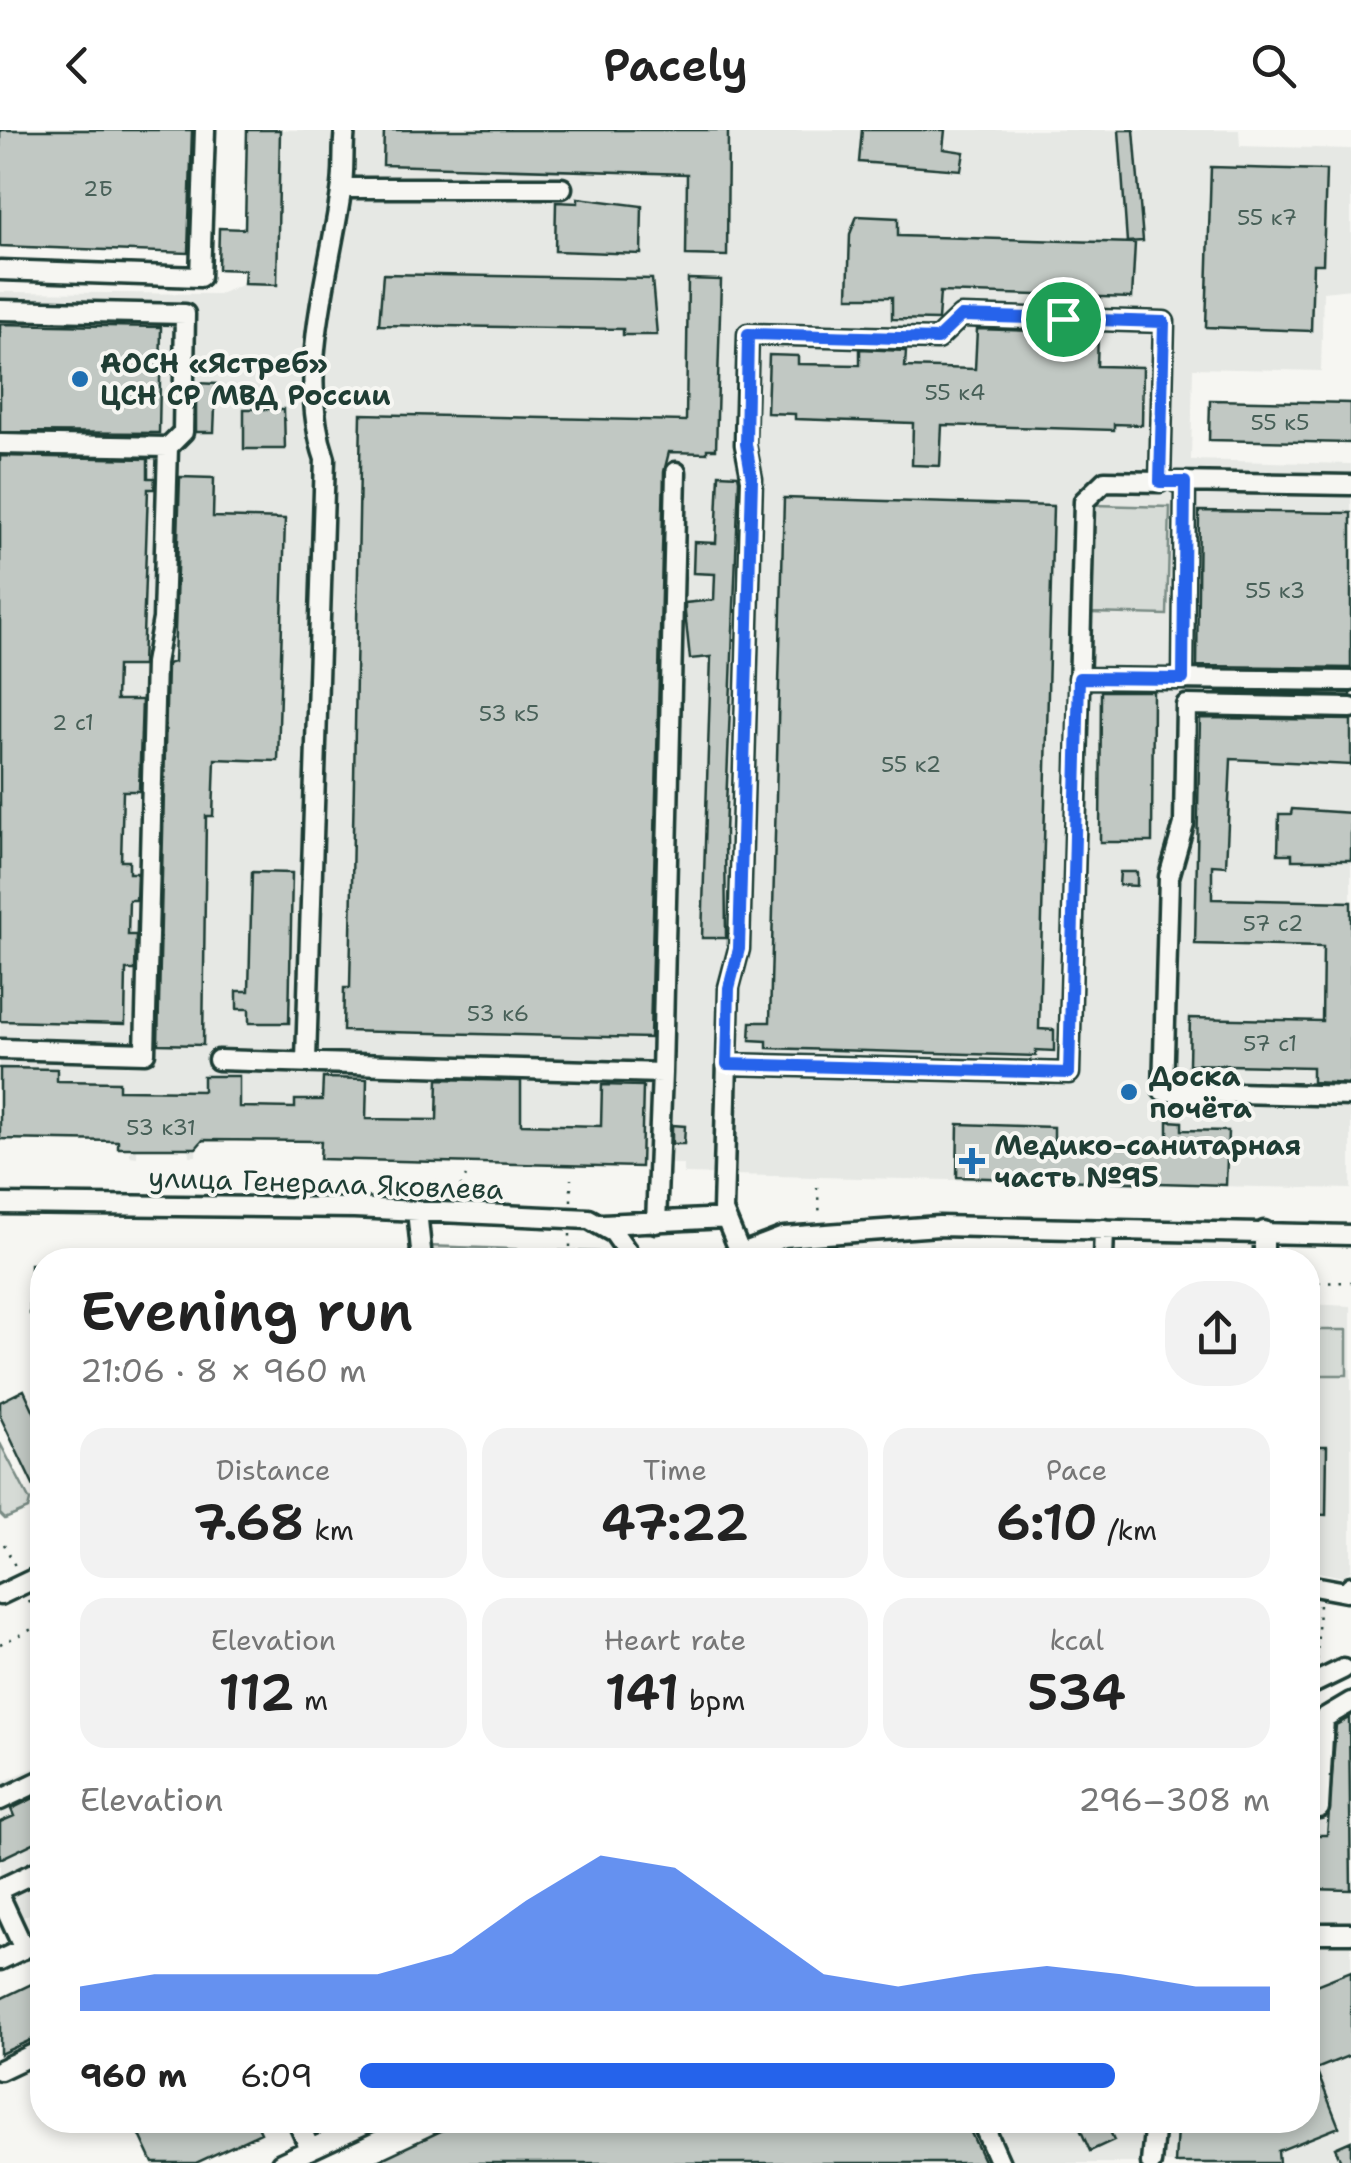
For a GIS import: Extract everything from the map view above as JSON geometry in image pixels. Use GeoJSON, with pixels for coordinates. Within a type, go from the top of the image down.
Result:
{"type":"FeatureCollection","features":[{"type":"Feature","properties":{"kind":"street"},"geometry":{"type":"LineString","coordinates":[[0,270],[200,277],[205,130]]}},
{"type":"Feature","properties":{"kind":"street"},"geometry":{"type":"LineString","coordinates":[[306,1060],[325,459],[314,429],[318,314],[342,188],[345,130]]}},
{"type":"Feature","properties":{"kind":"street"},"geometry":{"type":"LineString","coordinates":[[342,188],[562,188]]}},
{"type":"Feature","properties":{"kind":"street"},"geometry":{"type":"LineString","coordinates":[[0,310],[185,314],[183,432],[168,447],[163,619],[155,663],[145,1053],[0,1049]]}},
{"type":"Feature","properties":{"kind":"street"},"geometry":{"type":"LineString","coordinates":[[737,1248],[726,1218],[727,1064],[729,988],[739,949],[752,479],[746,444],[748,334],[937,339],[961,316],[1164,322],[1160,482]]}},
{"type":"Feature","properties":{"kind":"street"},"geometry":{"type":"LineString","coordinates":[[0,444],[168,447]]}},
{"type":"Feature","properties":{"kind":"street"},"geometry":{"type":"LineString","coordinates":[[656,1222],[676,472]]}},
{"type":"Feature","properties":{"kind":"street"},"geometry":{"type":"LineString","coordinates":[[727,1064],[1069,1073],[1084,501],[1105,481],[1351,485]]}},
{"type":"Feature","properties":{"kind":"street"},"geometry":{"type":"LineString","coordinates":[[1183,679],[1185,482]]}},
{"type":"Feature","properties":{"kind":"street"},"geometry":{"type":"LineString","coordinates":[[1079,678],[1351,681]]}},
{"type":"Feature","properties":{"kind":"street"},"geometry":{"type":"LineString","coordinates":[[1351,708],[1186,704],[1184,824],[1168,877],[1162,1091],[1351,1096]]}},
{"type":"Feature","properties":{"kind":"street"},"geometry":{"type":"LineString","coordinates":[[218,1060],[662,1073]]}},
{"type":"Feature","properties":{"kind":"street","name":"улица Генерала Яковлева"},"geometry":{"type":"LineString","coordinates":[[0,1204],[417,1210],[588,1219],[603,1224],[726,1218]]}},
{"type":"Feature","properties":{"kind":"street"},"geometry":{"type":"LineString","coordinates":[[417,1210],[421,1248]]}},
{"type":"Feature","properties":{"kind":"street"},"geometry":{"type":"LineString","coordinates":[[603,1224],[622,1248]]}},
{"type":"Feature","properties":{"kind":"street"},"geometry":{"type":"LineString","coordinates":[[759,1248],[784,1237],[822,1231],[939,1226],[1264,1230],[1351,1236]]}},
{"type":"Feature","properties":{"kind":"street"},"geometry":{"type":"LineString","coordinates":[[1103,1248],[1104,1229]]}},
{"type":"Feature","properties":{"kind":"street"},"geometry":{"type":"LineString","coordinates":[[1264,1230],[1264,1248]]}},
{"type":"Feature","properties":{"kind":"street"},"geometry":{"type":"LineString","coordinates":[[0,1595],[30,1581]]}},
{"type":"Feature","properties":{"kind":"street"},"geometry":{"type":"LineString","coordinates":[[1320,1587],[1346,1592],[1351,1586]]}},
{"type":"Feature","properties":{"kind":"street"},"geometry":{"type":"LineString","coordinates":[[1320,1680],[1343,1669]]}},
{"type":"Feature","properties":{"kind":"street"},"geometry":{"type":"LineString","coordinates":[[1320,1790],[1324,1718],[1351,1702]]}},
{"type":"Feature","properties":{"kind":"street"},"geometry":{"type":"LineString","coordinates":[[0,1800],[30,1786]]}},
{"type":"Feature","properties":{"kind":"street"},"geometry":{"type":"LineString","coordinates":[[0,1889],[30,1875]]}},
{"type":"Feature","properties":{"kind":"street"},"geometry":{"type":"LineString","coordinates":[[0,1897],[24,1949]]}},
{"type":"Feature","properties":{"kind":"street"},"geometry":{"type":"LineString","coordinates":[[1320,1932],[1351,1933]]}},
{"type":"Feature","properties":{"kind":"street"},"geometry":{"type":"LineString","coordinates":[[0,1960],[30,1946]]}},
{"type":"Feature","properties":{"kind":"street"},"geometry":{"type":"LineString","coordinates":[[0,2070],[30,2056]]}},
{"type":"Feature","properties":{"kind":"street"},"geometry":{"type":"LineString","coordinates":[[303,2133],[310,2149]]}},
{"type":"Feature","properties":{"kind":"street"},"geometry":{"type":"LineString","coordinates":[[281,2163],[345,2133]]}},
{"type":"Feature","properties":{"kind":"street"},"geometry":{"type":"LineString","coordinates":[[987,2133],[1000,2163]]}},
{"type":"Feature","properties":{"kind":"street"},"geometry":{"type":"LineString","coordinates":[[1152,2163],[1154,2133]]}},
{"type":"Feature","properties":{"kind":"path"},"geometry":{"type":"LineString","coordinates":[[571,1202],[572,1180]]}},
{"type":"Feature","properties":{"kind":"path"},"geometry":{"type":"LineString","coordinates":[[570,1236],[570,1248]]}},
{"type":"Feature","properties":{"kind":"path"},"geometry":{"type":"LineString","coordinates":[[1320,1283],[1351,1282]]}},
{"type":"Feature","properties":{"kind":"path"},"geometry":{"type":"LineString","coordinates":[[4,1544],[15,1568]]}},
{"type":"Feature","properties":{"kind":"path"},"geometry":{"type":"LineString","coordinates":[[0,1644],[30,1631]]}},
{"type":"Feature","properties":{"kind":"shaded area"},"geometry":{"type":"Polygon","coordinates":[[[247,130],[1239,130],[1240,146],[1351,149],[1351,289],[1323,292],[1321,371],[1193,368],[1191,460],[1351,464],[1351,1189],[684,1174],[684,1164],[320,1159],[321,1128],[308,1128],[308,1141],[203,1140],[196,1144],[196,1156],[190,1156],[189,1148],[137,1147],[137,1157],[130,1156],[130,1148],[118,1148],[118,1141],[0,1139],[0,292],[219,294],[244,284],[247,130]]]}},
{"type":"Feature","properties":{"kind":"shaded area"},"geometry":{"type":"Polygon","coordinates":[[[1094,505],[1170,507],[1167,615],[1091,613],[1094,505]]]}},
{"type":"Feature","properties":{"kind":"shaded area"},"geometry":{"type":"Polygon","coordinates":[[[413,1243],[482,1248],[411,1248],[413,1243]]]}},
{"type":"Feature","properties":{"kind":"shaded area"},"geometry":{"type":"Polygon","coordinates":[[[1320,1305],[1351,1306],[1351,1570],[1343,1577],[1320,1572],[1320,1305]]]}},
{"type":"Feature","properties":{"kind":"shaded area"},"geometry":{"type":"Polygon","coordinates":[[[1320,1330],[1347,1330],[1347,1375],[1320,1375],[1320,1330]]]}},
{"type":"Feature","properties":{"kind":"shaded area"},"geometry":{"type":"Polygon","coordinates":[[[0,1443],[30,1501],[28,1509],[5,1519],[0,1514],[0,1443]]]}},
{"type":"Feature","properties":{"kind":"shaded area"},"geometry":{"type":"Polygon","coordinates":[[[1351,1693],[1351,2163],[373,2163],[436,2133],[1320,2133],[1320,1707],[1351,1693]]]}},
{"type":"Feature","properties":{"kind":"shaded area"},"geometry":{"type":"Polygon","coordinates":[[[30,1769],[30,1914],[0,1928],[0,1783],[30,1769]]]}},
{"type":"Feature","properties":{"kind":"building"},"geometry":{"type":"Polygon","coordinates":[[[0,130],[192,130],[188,253],[0,246],[0,130]]]}},
{"type":"Feature","properties":{"kind":"building"},"geometry":{"type":"Polygon","coordinates":[[[247,130],[280,130],[277,285],[244,284],[245,270],[218,269],[219,228],[245,229],[247,130]]]}},
{"type":"Feature","properties":{"kind":"building"},"geometry":{"type":"Polygon","coordinates":[[[384,130],[728,130],[727,256],[686,255],[687,174],[383,165],[384,130]]]}},
{"type":"Feature","properties":{"kind":"building"},"geometry":{"type":"Polygon","coordinates":[[[862,130],[945,130],[943,149],[964,152],[961,170],[859,162],[862,130]]]}},
{"type":"Feature","properties":{"kind":"building"},"geometry":{"type":"Polygon","coordinates":[[[1119,130],[1134,130],[1143,241],[1127,242],[1119,130]]]}},
{"type":"Feature","properties":{"kind":"building"},"geometry":{"type":"Polygon","coordinates":[[[1211,167],[1326,170],[1323,264],[1313,264],[1311,331],[1206,327],[1211,167]]]}},
{"type":"Feature","properties":{"kind":"building"},"geometry":{"type":"Polygon","coordinates":[[[578,198],[642,206],[641,254],[555,251],[556,202],[578,203],[578,198]]]}},
{"type":"Feature","properties":{"kind":"building"},"geometry":{"type":"Polygon","coordinates":[[[857,216],[898,218],[898,236],[1135,243],[1132,298],[940,292],[938,320],[892,319],[892,297],[848,297],[850,234],[857,216]]]}},
{"type":"Feature","properties":{"kind":"building"},"geometry":{"type":"Polygon","coordinates":[[[383,274],[652,279],[657,335],[623,335],[623,329],[379,325],[383,274]]]}},
{"type":"Feature","properties":{"kind":"building"},"geometry":{"type":"Polygon","coordinates":[[[688,279],[721,280],[716,449],[707,449],[707,453],[669,452],[664,472],[650,1038],[343,1031],[344,988],[350,988],[361,414],[686,421],[688,279]]]}},
{"type":"Feature","properties":{"kind":"building","name":"АОСН «Ястреб» ЦСН СР МВД России"},"geometry":{"type":"Polygon","coordinates":[[[0,324],[161,327],[159,433],[0,432],[0,324]]]}},
{"type":"Feature","properties":{"kind":"building"},"geometry":{"type":"Polygon","coordinates":[[[977,329],[1098,333],[1097,366],[1143,367],[1142,425],[1114,424],[1114,430],[942,425],[940,466],[912,465],[913,423],[795,419],[795,414],[767,413],[769,355],[798,356],[798,364],[860,365],[860,349],[906,351],[905,367],[975,369],[977,329]]]}},
{"type":"Feature","properties":{"kind":"building"},"geometry":{"type":"Polygon","coordinates":[[[196,383],[216,384],[214,432],[196,432],[196,383]]]}},
{"type":"Feature","properties":{"kind":"building"},"geometry":{"type":"Polygon","coordinates":[[[1210,400],[1351,403],[1351,443],[1209,440],[1210,400]]]}},
{"type":"Feature","properties":{"kind":"building"},"geometry":{"type":"Polygon","coordinates":[[[244,409],[284,409],[285,449],[244,449],[244,409]]]}},
{"type":"Feature","properties":{"kind":"building"},"geometry":{"type":"Polygon","coordinates":[[[0,456],[148,459],[148,478],[155,478],[154,489],[148,489],[142,666],[117,666],[116,700],[142,700],[139,791],[123,791],[121,861],[129,861],[129,873],[137,873],[136,900],[129,900],[128,935],[136,935],[135,970],[126,970],[125,1024],[0,1021],[0,456]]]}},
{"type":"Feature","properties":{"kind":"building"},"geometry":{"type":"Polygon","coordinates":[[[719,474],[738,475],[739,480],[725,832],[726,938],[702,938],[711,657],[690,659],[685,603],[714,600],[715,574],[693,573],[694,542],[716,543],[719,474]]]}},
{"type":"Feature","properties":{"kind":"building"},"geometry":{"type":"Polygon","coordinates":[[[180,477],[214,478],[213,517],[285,519],[278,761],[215,759],[213,816],[206,816],[203,1045],[158,1044],[167,664],[174,662],[180,477]]]}},
{"type":"Feature","properties":{"kind":"building"},"geometry":{"type":"Polygon","coordinates":[[[784,498],[1053,506],[1039,1029],[1054,1030],[1054,1051],[1036,1050],[1036,1056],[767,1048],[767,1041],[750,1040],[751,1022],[770,1022],[784,498]]]}},
{"type":"Feature","properties":{"kind":"building"},"geometry":{"type":"Polygon","coordinates":[[[1199,511],[1351,513],[1351,668],[1197,666],[1199,511]]]}},
{"type":"Feature","properties":{"kind":"building"},"geometry":{"type":"Polygon","coordinates":[[[1101,691],[1153,691],[1152,842],[1100,842],[1101,691]]]}},
{"type":"Feature","properties":{"kind":"building"},"geometry":{"type":"Polygon","coordinates":[[[1217,693],[1351,693],[1351,696],[1217,693]]]}},
{"type":"Feature","properties":{"kind":"building"},"geometry":{"type":"Polygon","coordinates":[[[1200,718],[1351,720],[1351,765],[1231,759],[1226,866],[1212,865],[1212,899],[1351,902],[1351,1084],[1312,1082],[1312,1067],[1189,1064],[1190,1018],[1322,1021],[1323,947],[1195,944],[1200,718]]]}},
{"type":"Feature","properties":{"kind":"building"},"geometry":{"type":"Polygon","coordinates":[[[1292,809],[1351,813],[1351,860],[1292,860],[1292,854],[1278,854],[1279,814],[1291,814],[1292,809]]]}},
{"type":"Feature","properties":{"kind":"building"},"geometry":{"type":"Polygon","coordinates":[[[252,872],[292,873],[289,1023],[249,1023],[249,1009],[237,1009],[237,991],[249,991],[252,872]]]}},
{"type":"Feature","properties":{"kind":"building"},"geometry":{"type":"Polygon","coordinates":[[[1120,872],[1137,872],[1137,886],[1119,885],[1120,872]]]}},
{"type":"Feature","properties":{"kind":"building"},"geometry":{"type":"Polygon","coordinates":[[[0,1068],[57,1069],[57,1081],[119,1082],[119,1090],[203,1091],[203,1076],[239,1076],[239,1107],[295,1108],[295,1100],[322,1100],[323,1078],[367,1079],[366,1119],[437,1120],[438,1079],[521,1081],[521,1124],[601,1126],[602,1085],[643,1086],[641,1167],[320,1159],[321,1141],[203,1140],[196,1148],[118,1148],[118,1141],[0,1139],[0,1068]]]}},
{"type":"Feature","properties":{"kind":"building"},"geometry":{"type":"Polygon","coordinates":[[[1168,1121],[1182,1122],[1182,1130],[1228,1131],[1226,1185],[957,1177],[958,1124],[1054,1127],[1054,1141],[1168,1145],[1168,1121]]]}},
{"type":"Feature","properties":{"kind":"building"},"geometry":{"type":"Polygon","coordinates":[[[672,1125],[685,1126],[684,1144],[672,1144],[672,1125]]]}},
{"type":"Feature","properties":{"kind":"building"},"geometry":{"type":"Polygon","coordinates":[[[24,1390],[30,1403],[30,1479],[0,1416],[0,1402],[24,1390]]]}},
{"type":"Feature","properties":{"kind":"building"},"geometry":{"type":"Polygon","coordinates":[[[1320,1446],[1327,1446],[1326,1515],[1320,1515],[1320,1446]]]}},
{"type":"Feature","properties":{"kind":"building"},"geometry":{"type":"Polygon","coordinates":[[[1349,1718],[1351,1890],[1320,1889],[1320,1835],[1327,1835],[1336,1725],[1349,1718]]]}},
{"type":"Feature","properties":{"kind":"building"},"geometry":{"type":"Polygon","coordinates":[[[30,1800],[30,1845],[0,1859],[0,1822],[14,1816],[11,1809],[30,1800]]]}},
{"type":"Feature","properties":{"kind":"building"},"geometry":{"type":"Polygon","coordinates":[[[1351,1971],[1351,2055],[1320,2067],[1320,1983],[1351,1971]]]}},
{"type":"Feature","properties":{"kind":"building"},"geometry":{"type":"Polygon","coordinates":[[[30,1985],[30,2040],[0,2054],[0,1999],[30,1985]]]}},
{"type":"Feature","properties":{"kind":"building"},"geometry":{"type":"Polygon","coordinates":[[[1320,2079],[1339,2127],[1278,2151],[1279,2163],[1175,2163],[1177,2133],[1320,2133],[1320,2079]]]}},
{"type":"Feature","properties":{"kind":"building"},"geometry":{"type":"Polygon","coordinates":[[[261,2133],[196,2163],[153,2163],[140,2135],[261,2133]]]}},
{"type":"Feature","properties":{"kind":"building"},"geometry":{"type":"Polygon","coordinates":[[[436,2133],[971,2133],[985,2163],[373,2163],[436,2133]]]}},
{"type":"Feature","properties":{"kind":"building"},"geometry":{"type":"Polygon","coordinates":[[[1082,2133],[1111,2133],[1114,2140],[1090,2151],[1082,2133]]]}},
{"type":"Feature","properties":{"kind":"building"},"geometry":{"type":"Polygon","coordinates":[[[1351,2141],[1351,2163],[1342,2163],[1335,2148],[1351,2141]]]}},
{"type":"Feature","properties":{"kind":"place","name":"АОСН «Ястреб» ЦСН СР МВД России"},"geometry":{"type":"Point","coordinates":[80,379]}},
{"type":"Feature","properties":{"kind":"place","name":"Доска почёта"},"geometry":{"type":"Point","coordinates":[1129,1092]}},
{"type":"Feature","properties":{"kind":"place","name":"Медико-санитарная часть №95"},"geometry":{"type":"Point","coordinates":[972,1161]}},
{"type":"Feature","properties":{"kind":"route"},"geometry":{"type":"LineString","coordinates":[[961,316],[1063,319],[1164,322],[1160,482],[1185,482],[1183,679],[1079,678],[1069,1073],[727,1064],[729,988],[739,949],[752,479],[746,444],[748,334],[937,339],[961,316]]}}]}
